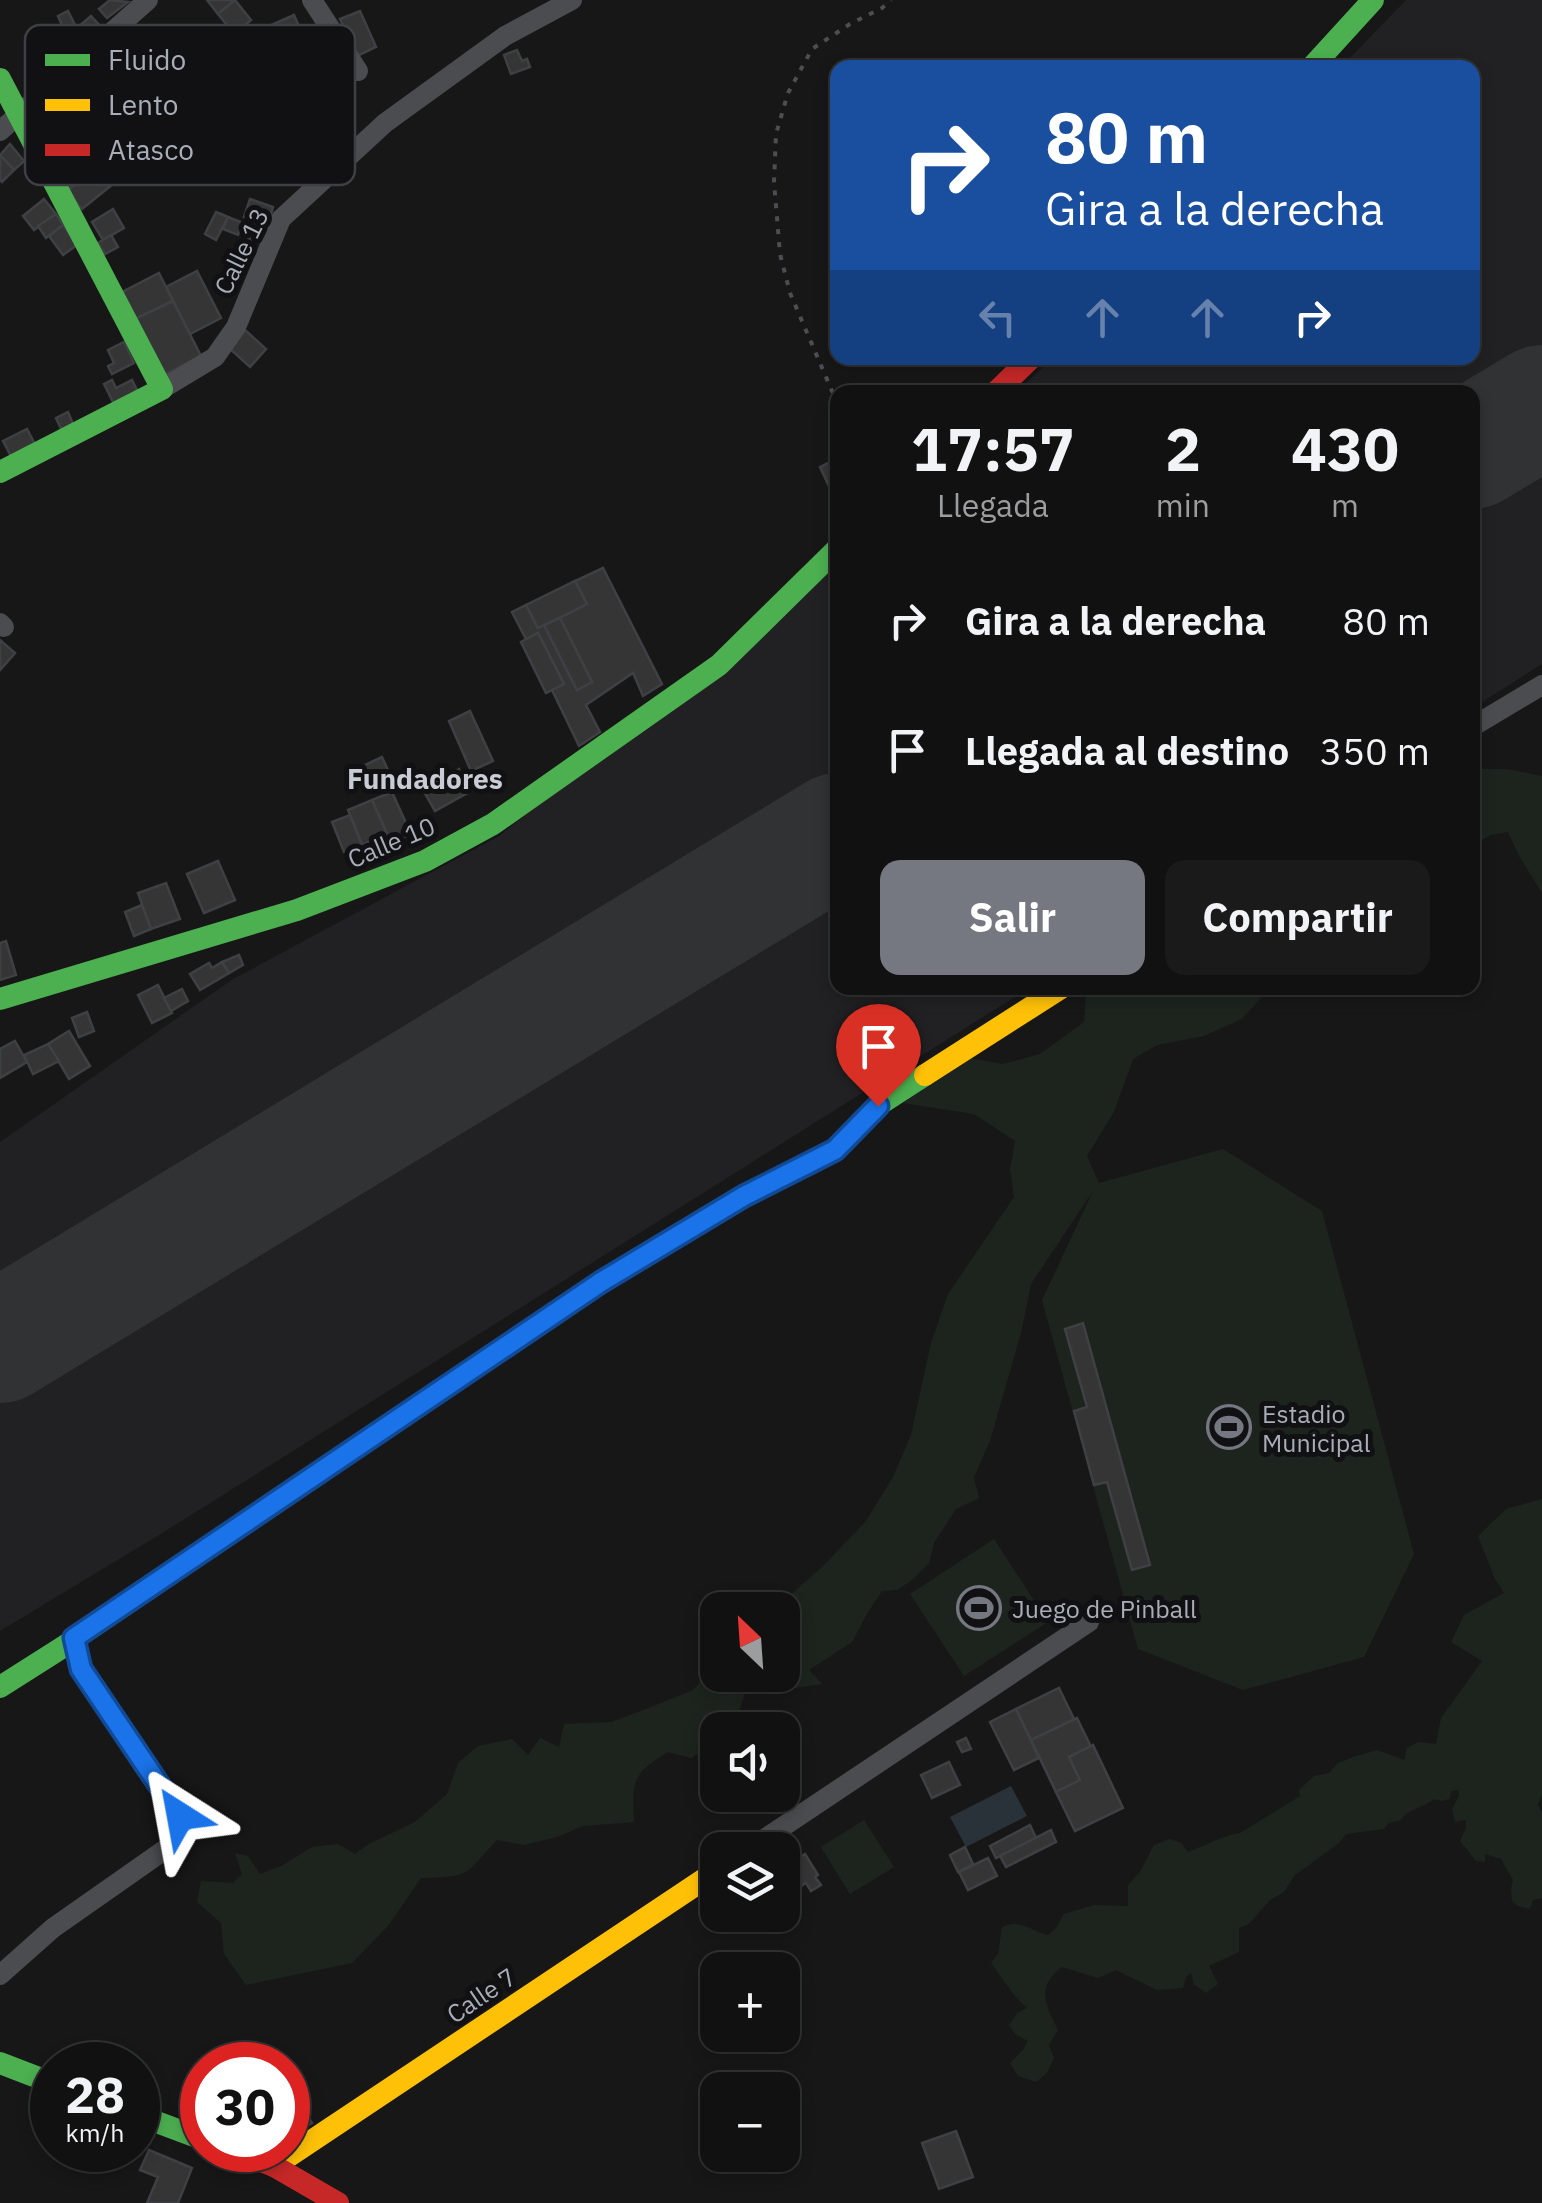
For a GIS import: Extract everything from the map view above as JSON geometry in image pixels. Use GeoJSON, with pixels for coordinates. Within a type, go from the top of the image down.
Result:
{"type":"FeatureCollection","features":[{"type":"Feature","properties":{"kind":"street"},"geometry":{"type":"LineString","coordinates":[[119,25],[148,0]]}},
{"type":"Feature","properties":{"kind":"street"},"geometry":{"type":"LineString","coordinates":[[312,0],[328,25]]}},
{"type":"Feature","properties":{"kind":"street","name":"Calle 13"},"geometry":{"type":"LineString","coordinates":[[355,151],[386,123],[504,36],[572,0]]}},
{"type":"Feature","properties":{"kind":"street"},"geometry":{"type":"LineString","coordinates":[[1318,60],[1374,0]]}},
{"type":"Feature","properties":{"kind":"street"},"geometry":{"type":"LineString","coordinates":[[355,66],[358,71]]}},
{"type":"Feature","properties":{"kind":"street"},"geometry":{"type":"LineString","coordinates":[[0,79],[25,127]]}},
{"type":"Feature","properties":{"kind":"street"},"geometry":{"type":"LineString","coordinates":[[0,131],[25,108]]}},
{"type":"Feature","properties":{"kind":"street"},"geometry":{"type":"LineString","coordinates":[[55,185],[162,389]]}},
{"type":"Feature","properties":{"kind":"street","name":"Calle 13"},"geometry":{"type":"LineString","coordinates":[[0,472],[162,389],[215,356],[236,327],[281,219],[318,185]]}},
{"type":"Feature","properties":{"kind":"street"},"geometry":{"type":"LineString","coordinates":[[1003,385],[1024,365]]}},
{"type":"Feature","properties":{"kind":"street","name":"Calle 10"},"geometry":{"type":"LineString","coordinates":[[0,999],[297,910],[425,861],[476,834],[719,666],[830,556]]}},
{"type":"Feature","properties":{"kind":"street"},"geometry":{"type":"LineString","coordinates":[[1480,722],[1542,685]]}},
{"type":"Feature","properties":{"kind":"street"},"geometry":{"type":"LineString","coordinates":[[0,1687],[601,1282],[744,1196],[835,1150],[878,1106],[1050,995]]}},
{"type":"Feature","properties":{"kind":"street"},"geometry":{"type":"LineString","coordinates":[[775,1832],[1089,1622]]}},
{"type":"Feature","properties":{"kind":"street"},"geometry":{"type":"LineString","coordinates":[[0,1974],[53,1928],[170,1846],[180,1816],[81,1669],[74,1638]]}},
{"type":"Feature","properties":{"kind":"street","name":"Calle 7"},"geometry":{"type":"LineString","coordinates":[[310,2142],[700,1882]]}},
{"type":"Feature","properties":{"kind":"street"},"geometry":{"type":"LineString","coordinates":[[0,2063],[30,2075]]}},
{"type":"Feature","properties":{"kind":"street"},"geometry":{"type":"LineString","coordinates":[[284,2172],[338,2203]]}},
{"type":"Feature","properties":{"kind":"path"},"geometry":{"type":"LineString","coordinates":[[830,386],[790,293],[780,254],[774,182],[776,134],[788,93],[812,49],[891,0]]}},
{"type":"Feature","properties":{"kind":"shaded area"},"geometry":{"type":"Polygon","coordinates":[[[1406,0],[1542,0],[1542,664],[1480,704],[1480,385],[1024,385],[1046,365],[1480,365],[1480,60],[1348,60],[1406,0]]]}},
{"type":"Feature","properties":{"kind":"shaded area"},"geometry":{"type":"Polygon","coordinates":[[[830,572],[830,995],[1018,995],[0,1631],[0,1142],[233,979],[499,836],[830,572]]]}},
{"type":"Feature","properties":{"kind":"shaded area"},"geometry":{"type":"Polygon","coordinates":[[[1480,769],[1507,769],[1542,776],[1542,893],[1508,832],[1480,841],[1480,769]]]}},
{"type":"Feature","properties":{"kind":"shaded area"},"geometry":{"type":"Polygon","coordinates":[[[1086,995],[1264,995],[1242,1019],[1204,1036],[1157,1045],[1133,1059],[1114,1112],[1087,1156],[1099,1183],[1223,1149],[1322,1211],[1414,1554],[1364,1657],[1243,1690],[1138,1649],[1042,1300],[1093,1191],[1031,1284],[990,1441],[974,1477],[979,1498],[956,1509],[934,1543],[929,1563],[912,1580],[897,1590],[882,1591],[852,1642],[809,1670],[822,1684],[800,1687],[800,1592],[794,1592],[866,1521],[893,1477],[911,1435],[931,1343],[948,1294],[1014,1197],[1010,1170],[1015,1141],[974,1114],[903,1103],[969,1058],[1003,1064],[1040,1054],[1084,1022],[1086,995]]]}},
{"type":"Feature","properties":{"kind":"shaded area"},"geometry":{"type":"Polygon","coordinates":[[[1542,1499],[1542,1795],[1538,1805],[1542,1813],[1542,1898],[1533,1900],[1530,1909],[1518,1906],[1512,1901],[1513,1880],[1501,1859],[1485,1854],[1485,1862],[1476,1861],[1460,1841],[1466,1820],[1455,1822],[1452,1809],[1459,1796],[1458,1790],[1451,1791],[1450,1799],[1434,1799],[1384,1829],[1346,1834],[1295,1875],[1284,1892],[1270,1900],[1249,1924],[1239,1928],[1239,1952],[1209,1966],[1218,1984],[1206,1993],[1194,1984],[1191,1973],[1183,1988],[1157,1990],[1116,1970],[1098,1978],[1062,1967],[1049,1981],[1045,1996],[1058,2030],[1049,2045],[1054,2058],[1047,2073],[1036,2082],[1018,2076],[1010,2063],[1028,2041],[1015,2034],[1009,2025],[1017,2013],[1027,2008],[991,1963],[998,1954],[1002,1927],[1020,1925],[1048,1935],[1064,1914],[1094,1905],[1128,1906],[1128,1885],[1154,1845],[1170,1839],[1181,1843],[1188,1852],[1240,1833],[1300,1796],[1299,1790],[1314,1776],[1329,1773],[1338,1763],[1377,1750],[1404,1760],[1407,1748],[1418,1742],[1436,1744],[1441,1718],[1482,1661],[1451,1642],[1464,1615],[1504,1593],[1478,1536],[1506,1509],[1542,1499]]]}},
{"type":"Feature","properties":{"kind":"shaded area","name":"Juego de Pinball"},"geometry":{"type":"Polygon","coordinates":[[[994,1539],[1048,1622],[964,1676],[910,1594],[994,1539]]]}},
{"type":"Feature","properties":{"kind":"shaded area"},"geometry":{"type":"Polygon","coordinates":[[[700,1682],[700,1692],[745,1692],[739,1712],[700,1712],[700,1753],[691,1758],[668,1752],[641,1773],[634,1787],[634,1822],[583,1826],[524,1845],[497,1840],[466,1872],[421,1878],[388,1926],[352,1963],[246,1985],[224,1954],[221,1923],[197,1902],[201,1881],[233,1883],[242,1874],[235,1853],[248,1856],[260,1874],[312,1847],[338,1844],[355,1854],[415,1822],[447,1794],[458,1763],[478,1746],[512,1739],[528,1755],[540,1738],[559,1747],[564,1724],[611,1722],[693,1690],[700,1682]]]}},
{"type":"Feature","properties":{"kind":"shaded area"},"geometry":{"type":"Polygon","coordinates":[[[1011,1786],[1027,1816],[966,1847],[950,1817],[1011,1786]]]}},
{"type":"Feature","properties":{"kind":"shaded area"},"geometry":{"type":"Polygon","coordinates":[[[864,1820],[894,1867],[850,1894],[821,1847],[864,1820]]]}},
{"type":"Feature","properties":{"kind":"building"},"geometry":{"type":"Polygon","coordinates":[[[110,0],[128,2],[107,18],[99,9],[110,0]]]}},
{"type":"Feature","properties":{"kind":"building"},"geometry":{"type":"Polygon","coordinates":[[[207,0],[235,0],[218,14],[207,0]]]}},
{"type":"Feature","properties":{"kind":"building"},"geometry":{"type":"Polygon","coordinates":[[[235,0],[251,20],[245,25],[227,25],[218,14],[235,0]]]}},
{"type":"Feature","properties":{"kind":"building"},"geometry":{"type":"Polygon","coordinates":[[[68,11],[75,25],[62,25],[58,16],[68,11]]]}},
{"type":"Feature","properties":{"kind":"building"},"geometry":{"type":"Polygon","coordinates":[[[360,11],[376,47],[357,56],[355,25],[343,25],[340,19],[360,11]]]}},
{"type":"Feature","properties":{"kind":"building"},"geometry":{"type":"Polygon","coordinates":[[[294,15],[298,25],[272,25],[294,15]]]}},
{"type":"Feature","properties":{"kind":"building"},"geometry":{"type":"Polygon","coordinates":[[[91,16],[99,25],[80,25],[91,16]]]}},
{"type":"Feature","properties":{"kind":"building"},"geometry":{"type":"Polygon","coordinates":[[[517,50],[530,67],[511,74],[504,55],[517,50]]]}},
{"type":"Feature","properties":{"kind":"building"},"geometry":{"type":"Polygon","coordinates":[[[10,144],[24,161],[14,170],[0,155],[10,144]]]}},
{"type":"Feature","properties":{"kind":"building"},"geometry":{"type":"Polygon","coordinates":[[[0,155],[14,170],[2,182],[0,180],[0,155]]]}},
{"type":"Feature","properties":{"kind":"building"},"geometry":{"type":"Polygon","coordinates":[[[74,185],[112,185],[82,209],[67,191],[74,185]]]}},
{"type":"Feature","properties":{"kind":"building"},"geometry":{"type":"Polygon","coordinates":[[[44,199],[56,214],[34,230],[23,216],[44,199]]]}},
{"type":"Feature","properties":{"kind":"building"},"geometry":{"type":"Polygon","coordinates":[[[250,199],[273,207],[268,225],[244,217],[250,199]]]}},
{"type":"Feature","properties":{"kind":"building"},"geometry":{"type":"Polygon","coordinates":[[[113,209],[124,228],[103,240],[92,222],[113,209]]]}},
{"type":"Feature","properties":{"kind":"building"},"geometry":{"type":"Polygon","coordinates":[[[216,212],[228,217],[216,240],[205,234],[216,212]]]}},
{"type":"Feature","properties":{"kind":"building"},"geometry":{"type":"Polygon","coordinates":[[[56,214],[63,225],[46,238],[38,226],[56,214]]]}},
{"type":"Feature","properties":{"kind":"building"},"geometry":{"type":"Polygon","coordinates":[[[228,217],[243,223],[238,235],[223,229],[228,217]]]}},
{"type":"Feature","properties":{"kind":"building"},"geometry":{"type":"Polygon","coordinates":[[[250,220],[268,225],[262,243],[245,238],[250,220]]]}},
{"type":"Feature","properties":{"kind":"building"},"geometry":{"type":"Polygon","coordinates":[[[63,225],[77,245],[63,255],[49,236],[63,225]]]}},
{"type":"Feature","properties":{"kind":"building"},"geometry":{"type":"Polygon","coordinates":[[[111,235],[118,247],[105,254],[98,243],[111,235]]]}},
{"type":"Feature","properties":{"kind":"building"},"geometry":{"type":"Polygon","coordinates":[[[197,271],[221,318],[190,334],[166,287],[197,271]]]}},
{"type":"Feature","properties":{"kind":"building"},"geometry":{"type":"Polygon","coordinates":[[[159,273],[173,301],[135,319],[122,292],[159,273]]]}},
{"type":"Feature","properties":{"kind":"building"},"geometry":{"type":"Polygon","coordinates":[[[173,301],[201,356],[164,375],[135,319],[173,301]]]}},
{"type":"Feature","properties":{"kind":"building"},"geometry":{"type":"Polygon","coordinates":[[[245,330],[266,349],[250,367],[229,348],[245,330]]]}},
{"type":"Feature","properties":{"kind":"building"},"geometry":{"type":"Polygon","coordinates":[[[124,342],[134,363],[112,374],[108,366],[114,363],[108,350],[124,342]]]}},
{"type":"Feature","properties":{"kind":"building"},"geometry":{"type":"Polygon","coordinates":[[[112,380],[116,388],[132,380],[139,394],[115,406],[104,384],[112,380]]]}},
{"type":"Feature","properties":{"kind":"building"},"geometry":{"type":"Polygon","coordinates":[[[68,412],[75,429],[64,435],[56,418],[68,412]]]}},
{"type":"Feature","properties":{"kind":"building"},"geometry":{"type":"Polygon","coordinates":[[[27,429],[37,448],[13,460],[3,441],[27,429]]]}},
{"type":"Feature","properties":{"kind":"building"},"geometry":{"type":"Polygon","coordinates":[[[830,462],[830,488],[820,467],[830,462]]]}},
{"type":"Feature","properties":{"kind":"building"},"geometry":{"type":"Polygon","coordinates":[[[603,568],[662,684],[643,696],[633,673],[586,705],[600,732],[579,746],[552,690],[564,684],[538,633],[526,639],[512,612],[526,605],[538,628],[544,625],[577,690],[592,682],[560,618],[587,604],[575,581],[603,568]]]}},
{"type":"Feature","properties":{"kind":"building"},"geometry":{"type":"Polygon","coordinates":[[[575,581],[587,604],[538,628],[526,605],[575,581]]]}},
{"type":"Feature","properties":{"kind":"building"},"geometry":{"type":"Polygon","coordinates":[[[560,618],[592,682],[577,690],[544,625],[560,618]]]}},
{"type":"Feature","properties":{"kind":"building"},"geometry":{"type":"Polygon","coordinates":[[[538,633],[564,684],[546,693],[521,642],[538,633]]]}},
{"type":"Feature","properties":{"kind":"building"},"geometry":{"type":"Polygon","coordinates":[[[0,640],[15,653],[0,670],[0,640]]]}},
{"type":"Feature","properties":{"kind":"building"},"geometry":{"type":"Polygon","coordinates":[[[470,711],[493,761],[471,771],[449,721],[470,711]]]}},
{"type":"Feature","properties":{"kind":"building"},"geometry":{"type":"Polygon","coordinates":[[[382,757],[393,781],[375,789],[365,765],[382,757]]]}},
{"type":"Feature","properties":{"kind":"building"},"geometry":{"type":"Polygon","coordinates":[[[459,769],[471,791],[435,811],[423,790],[459,769]]]}},
{"type":"Feature","properties":{"kind":"building"},"geometry":{"type":"Polygon","coordinates":[[[392,792],[411,834],[391,843],[372,800],[392,792]]]}},
{"type":"Feature","properties":{"kind":"building"},"geometry":{"type":"Polygon","coordinates":[[[372,800],[387,834],[362,845],[348,810],[372,800]]]}},
{"type":"Feature","properties":{"kind":"building"},"geometry":{"type":"Polygon","coordinates":[[[350,815],[362,845],[344,852],[332,822],[350,815]]]}},
{"type":"Feature","properties":{"kind":"building"},"geometry":{"type":"Polygon","coordinates":[[[218,861],[235,900],[204,913],[187,874],[218,861]]]}},
{"type":"Feature","properties":{"kind":"building"},"geometry":{"type":"Polygon","coordinates":[[[166,883],[180,919],[151,929],[138,893],[166,883]]]}},
{"type":"Feature","properties":{"kind":"building"},"geometry":{"type":"Polygon","coordinates":[[[142,905],[151,929],[134,936],[125,912],[142,905]]]}},
{"type":"Feature","properties":{"kind":"building"},"geometry":{"type":"Polygon","coordinates":[[[6,941],[16,975],[0,980],[0,943],[6,941]]]}},
{"type":"Feature","properties":{"kind":"building"},"geometry":{"type":"Polygon","coordinates":[[[239,955],[243,965],[229,973],[222,962],[239,955]]]}},
{"type":"Feature","properties":{"kind":"building"},"geometry":{"type":"Polygon","coordinates":[[[222,962],[229,973],[200,990],[190,974],[209,963],[212,968],[222,962]]]}},
{"type":"Feature","properties":{"kind":"building"},"geometry":{"type":"Polygon","coordinates":[[[158,985],[172,1013],[152,1023],[138,995],[158,985]]]}},
{"type":"Feature","properties":{"kind":"building"},"geometry":{"type":"Polygon","coordinates":[[[182,989],[188,1001],[171,1011],[164,998],[182,989]]]}},
{"type":"Feature","properties":{"kind":"building"},"geometry":{"type":"Polygon","coordinates":[[[87,1012],[94,1031],[79,1037],[72,1018],[87,1012]]]}},
{"type":"Feature","properties":{"kind":"building"},"geometry":{"type":"Polygon","coordinates":[[[69,1031],[90,1066],[69,1079],[48,1044],[69,1031]]]}},
{"type":"Feature","properties":{"kind":"building"},"geometry":{"type":"Polygon","coordinates":[[[15,1041],[27,1062],[0,1078],[0,1049],[15,1041]]]}},
{"type":"Feature","properties":{"kind":"building"},"geometry":{"type":"Polygon","coordinates":[[[48,1044],[59,1061],[33,1074],[24,1055],[48,1044]]]}},
{"type":"Feature","properties":{"kind":"building"},"geometry":{"type":"Polygon","coordinates":[[[1083,1323],[1150,1565],[1132,1570],[1107,1482],[1094,1485],[1074,1411],[1087,1407],[1065,1329],[1083,1323]]]}},
{"type":"Feature","properties":{"kind":"building"},"geometry":{"type":"Polygon","coordinates":[[[1059,1688],[1074,1719],[1031,1740],[1016,1709],[1059,1688]]]}},
{"type":"Feature","properties":{"kind":"building"},"geometry":{"type":"Polygon","coordinates":[[[1016,1709],[1039,1758],[1014,1770],[990,1722],[1016,1709]]]}},
{"type":"Feature","properties":{"kind":"building"},"geometry":{"type":"Polygon","coordinates":[[[1077,1718],[1091,1747],[1069,1757],[1080,1780],[1056,1792],[1031,1740],[1077,1718]]]}},
{"type":"Feature","properties":{"kind":"building"},"geometry":{"type":"Polygon","coordinates":[[[966,1738],[971,1749],[962,1752],[957,1742],[966,1738]]]}},
{"type":"Feature","properties":{"kind":"building"},"geometry":{"type":"Polygon","coordinates":[[[1093,1745],[1123,1808],[1075,1831],[1056,1792],[1080,1780],[1069,1757],[1093,1745]]]}},
{"type":"Feature","properties":{"kind":"building"},"geometry":{"type":"Polygon","coordinates":[[[949,1762],[960,1785],[932,1798],[921,1775],[949,1762]]]}},
{"type":"Feature","properties":{"kind":"building"},"geometry":{"type":"Polygon","coordinates":[[[1030,1825],[1036,1838],[996,1858],[990,1846],[1030,1825]]]}},
{"type":"Feature","properties":{"kind":"building"},"geometry":{"type":"Polygon","coordinates":[[[1051,1830],[1056,1842],[1006,1867],[1000,1856],[1051,1830]]]}},
{"type":"Feature","properties":{"kind":"building"},"geometry":{"type":"Polygon","coordinates":[[[965,1847],[973,1864],[958,1872],[950,1855],[965,1847]]]}},
{"type":"Feature","properties":{"kind":"building"},"geometry":{"type":"Polygon","coordinates":[[[805,1854],[818,1875],[815,1877],[821,1885],[811,1891],[806,1883],[800,1887],[800,1857],[805,1854]]]}},
{"type":"Feature","properties":{"kind":"building"},"geometry":{"type":"Polygon","coordinates":[[[988,1858],[997,1876],[968,1890],[959,1872],[988,1858]]]}},
{"type":"Feature","properties":{"kind":"building"},"geometry":{"type":"Polygon","coordinates":[[[956,2131],[973,2177],[939,2189],[922,2143],[956,2131]]]}},
{"type":"Feature","properties":{"kind":"building"},"geometry":{"type":"Polygon","coordinates":[[[160,2155],[180,2163],[180,2172],[190,2172],[178,2203],[147,2203],[158,2177],[145,2172],[160,2172],[160,2155]]]}},
{"type":"Feature","properties":{"kind":"runway"},"geometry":{"type":"LineString","coordinates":[[1480,443],[1542,406]]}},
{"type":"Feature","properties":{"kind":"runway"},"geometry":{"type":"LineString","coordinates":[[0,1342],[830,839]]}},
{"type":"Feature","properties":{"kind":"traffic: fast"},"geometry":{"type":"LineString","coordinates":[[1318,60],[1373,0]]}},
{"type":"Feature","properties":{"kind":"traffic: fast"},"geometry":{"type":"LineString","coordinates":[[0,79],[25,127]]}},
{"type":"Feature","properties":{"kind":"traffic: fast"},"geometry":{"type":"LineString","coordinates":[[0,472],[162,389],[55,185]]}},
{"type":"Feature","properties":{"kind":"traffic: fast"},"geometry":{"type":"LineString","coordinates":[[0,999],[297,910],[425,861],[493,824],[719,665],[830,556]]}},
{"type":"Feature","properties":{"kind":"traffic: fast"},"geometry":{"type":"LineString","coordinates":[[0,1687],[601,1282],[744,1196],[835,1151],[877,1106],[925,1075]]}},
{"type":"Feature","properties":{"kind":"traffic: fast"},"geometry":{"type":"LineString","coordinates":[[0,2063],[30,2075]]}},
{"type":"Feature","properties":{"kind":"traffic: fast"},"geometry":{"type":"LineString","coordinates":[[160,2123],[180,2131]]}},
{"type":"Feature","properties":{"kind":"traffic: slow"},"geometry":{"type":"LineString","coordinates":[[925,1075],[1050,995]]}},
{"type":"Feature","properties":{"kind":"traffic: slow"},"geometry":{"type":"LineString","coordinates":[[310,2142],[700,1882]]}},
{"type":"Feature","properties":{"kind":"traffic: jam"},"geometry":{"type":"LineString","coordinates":[[1003,385],[1024,365]]}},
{"type":"Feature","properties":{"kind":"traffic: jam"},"geometry":{"type":"LineString","coordinates":[[284,2172],[338,2203]]}},
{"type":"Feature","properties":{"kind":"place","name":"Estadio Municipal"},"geometry":{"type":"Point","coordinates":[1229,1427]}},
{"type":"Feature","properties":{"kind":"place","name":"Juego de Pinball"},"geometry":{"type":"Point","coordinates":[979,1608]}},
{"type":"Feature","properties":{"kind":"district","name":"Fundadores"},"geometry":{"type":"Point","coordinates":[425,778]}},
{"type":"Feature","properties":{"kind":"route"},"geometry":{"type":"LineString","coordinates":[[180,1816],[81,1669],[74,1638],[601,1282],[744,1196],[835,1150],[878,1106]]}}]}
